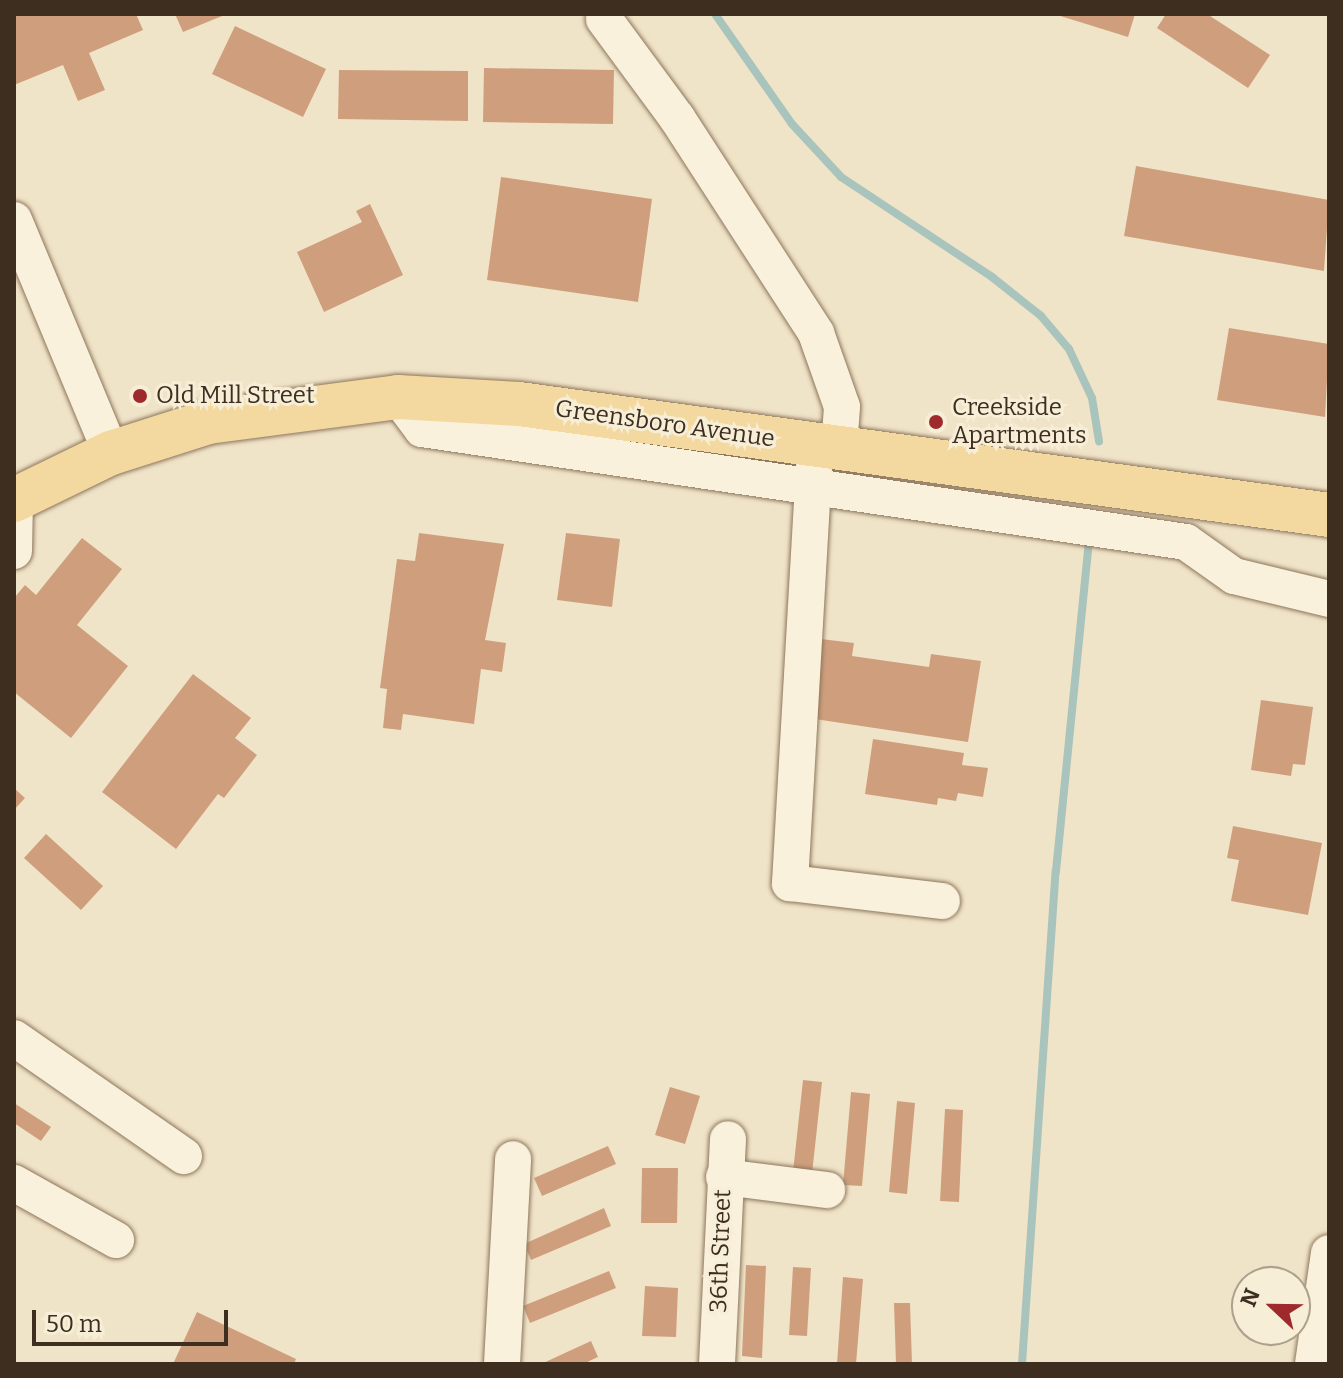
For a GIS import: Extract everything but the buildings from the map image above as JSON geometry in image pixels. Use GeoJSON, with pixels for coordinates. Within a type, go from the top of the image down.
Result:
{"type":"FeatureCollection","features":[{"type":"Feature","properties":{"kind":"main road","name":"Greensboro Avenue"},"geometry":{"type":"LineString","coordinates":[[14,500],[111,453],[208,422],[398,397],[519,404],[1329,515]]}},
{"type":"Feature","properties":{"kind":"street"},"geometry":{"type":"LineString","coordinates":[[604,19],[677,118],[816,333],[842,407],[812,489],[790,883],[942,901]]}},
{"type":"Feature","properties":{"kind":"street"},"geometry":{"type":"LineString","coordinates":[[14,220],[111,453]]}},
{"type":"Feature","properties":{"kind":"street"},"geometry":{"type":"LineString","coordinates":[[398,397],[422,429],[1186,542],[1234,576],[1329,599]]}},
{"type":"Feature","properties":{"kind":"street"},"geometry":{"type":"LineString","coordinates":[[14,500],[14,551]]}},
{"type":"Feature","properties":{"kind":"street"},"geometry":{"type":"LineString","coordinates":[[14,1038],[184,1156]]}},
{"type":"Feature","properties":{"kind":"street","name":"36th Street"},"geometry":{"type":"LineString","coordinates":[[717,1364],[728,1139]]}},
{"type":"Feature","properties":{"kind":"street"},"geometry":{"type":"LineString","coordinates":[[502,1364],[513,1159]]}},
{"type":"Feature","properties":{"kind":"street"},"geometry":{"type":"LineString","coordinates":[[724,1177],[827,1190]]}},
{"type":"Feature","properties":{"kind":"street"},"geometry":{"type":"LineString","coordinates":[[14,1183],[116,1240]]}},
{"type":"Feature","properties":{"kind":"street"},"geometry":{"type":"LineString","coordinates":[[1313,1364],[1329,1253]]}},
{"type":"Feature","properties":{"kind":"waterway"},"geometry":{"type":"LineString","coordinates":[[715,14],[792,124],[841,177],[992,277],[1041,316],[1069,349],[1092,398],[1099,441]]}},
{"type":"Feature","properties":{"kind":"waterway"},"geometry":{"type":"LineString","coordinates":[[1022,1364],[1056,871],[1089,538]]}},
{"type":"Feature","properties":{"kind":"place","name":"Old Mill Street"},"geometry":{"type":"Point","coordinates":[140,396]}},
{"type":"Feature","properties":{"kind":"place","name":"Creekside Apartments"},"geometry":{"type":"Point","coordinates":[936,422]}}]}
